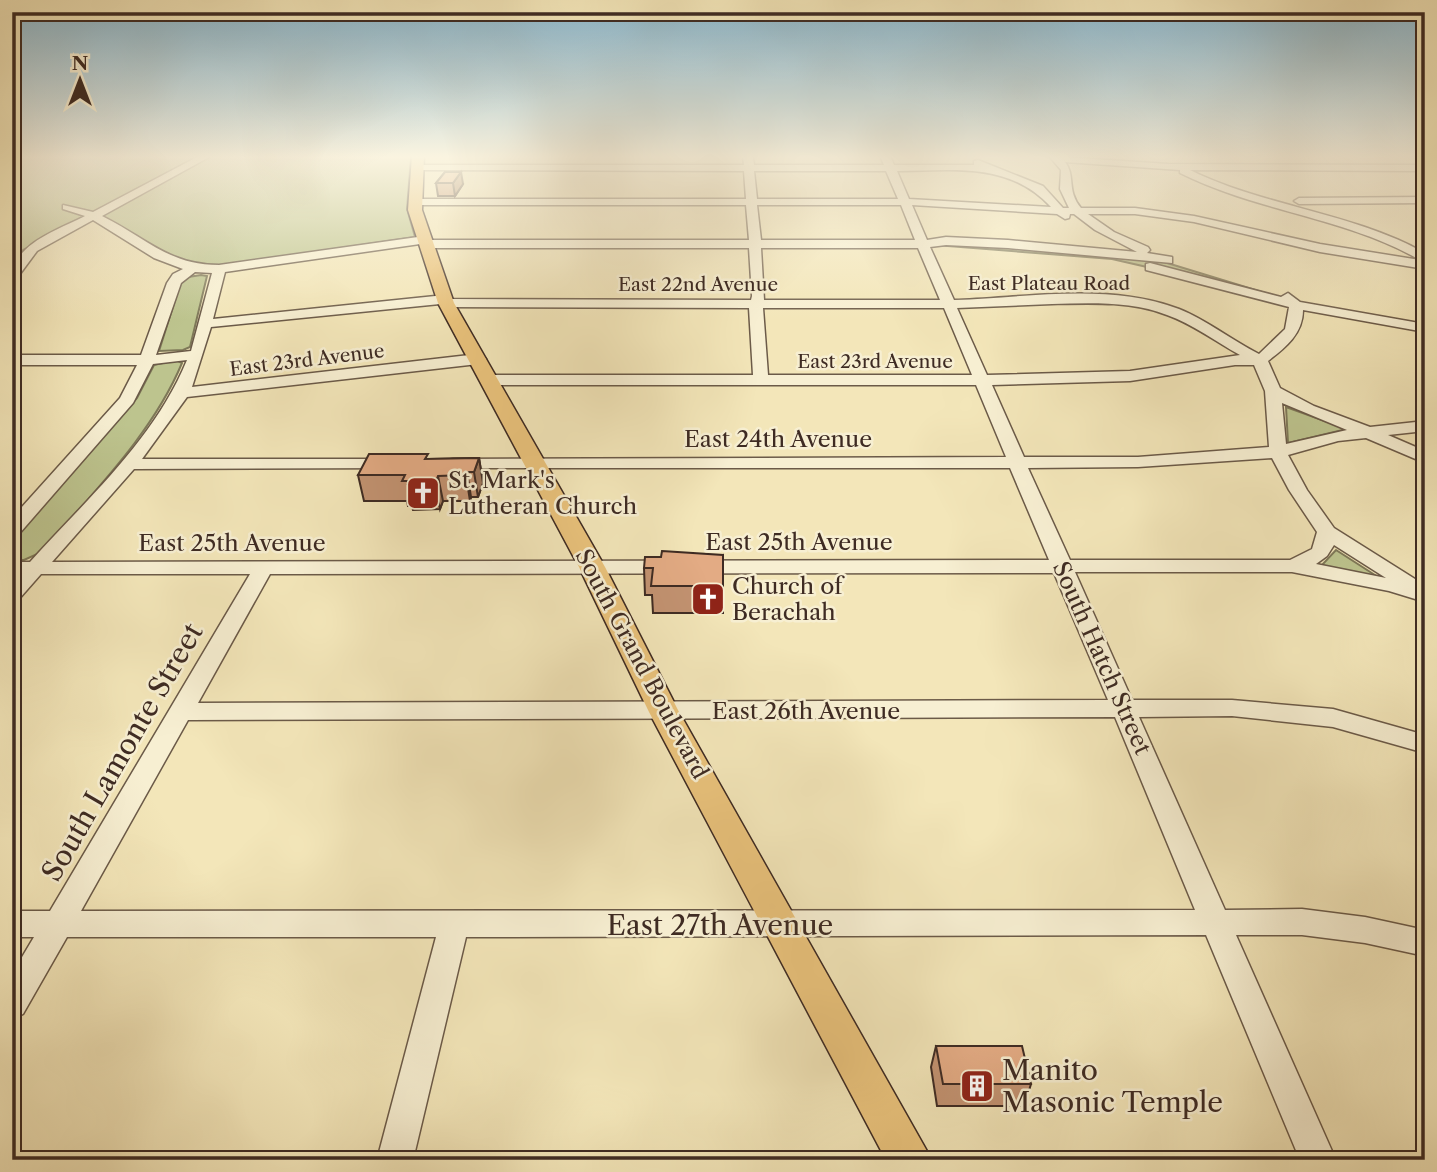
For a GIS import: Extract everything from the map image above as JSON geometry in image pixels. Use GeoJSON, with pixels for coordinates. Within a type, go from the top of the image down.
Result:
{"type":"FeatureCollection","features":[{"type":"Feature","properties":{"kind":"main road","name":"South Grand Boulevard"},"geometry":{"type":"LineString","coordinates":[[416,211],[445,301],[592,567],[664,712],[909,1160]]}},
{"type":"Feature","properties":{"kind":"street"},"geometry":{"type":"LineString","coordinates":[[85,211],[190,270]]}},
{"type":"Feature","properties":{"kind":"street"},"geometry":{"type":"LineString","coordinates":[[12,275],[33,248],[103,211]]}},
{"type":"Feature","properties":{"kind":"street"},"geometry":{"type":"LineString","coordinates":[[752,211],[759,296],[755,303],[761,380]]}},
{"type":"Feature","properties":{"kind":"street","name":"South Hatch Street"},"geometry":{"type":"LineString","coordinates":[[910,211],[1318,1160]]}},
{"type":"Feature","properties":{"kind":"street"},"geometry":{"type":"LineString","coordinates":[[1054,211],[1135,211],[1194,219],[1320,248],[1425,265]]}},
{"type":"Feature","properties":{"kind":"street"},"geometry":{"type":"LineString","coordinates":[[1058,211],[1083,230],[1123,253]]}},
{"type":"Feature","properties":{"kind":"street"},"geometry":{"type":"LineString","coordinates":[[1078,211],[1120,239],[1168,260]]}},
{"type":"Feature","properties":{"kind":"street"},"geometry":{"type":"LineString","coordinates":[[1302,211],[1364,227],[1408,247],[1425,258]]}},
{"type":"Feature","properties":{"kind":"street"},"geometry":{"type":"LineString","coordinates":[[551,230],[556,234],[552,244]]}},
{"type":"Feature","properties":{"kind":"street"},"geometry":{"type":"LineString","coordinates":[[12,530],[127,400],[147,360],[174,283],[178,276],[190,270],[219,269],[425,242],[1008,243],[1123,253],[1168,260],[1284,293],[1425,319]]}},
{"type":"Feature","properties":{"kind":"street"},"geometry":{"type":"LineString","coordinates":[[925,244],[948,248],[1084,257],[1150,267],[1296,305],[1425,328]]}},
{"type":"Feature","properties":{"kind":"street"},"geometry":{"type":"LineString","coordinates":[[12,594],[129,464],[182,393],[197,355],[219,269]]}},
{"type":"Feature","properties":{"kind":"street"},"geometry":{"type":"LineString","coordinates":[[1284,293],[1296,305],[1296,324],[1290,335],[1260,360],[1273,391],[1278,452],[1298,490],[1327,532],[1425,595]]}},
{"type":"Feature","properties":{"kind":"street","name":"East Plateau Road"},"geometry":{"type":"LineString","coordinates":[[949,304],[1102,300],[1156,306],[1199,322],[1242,352],[1260,360]]}},
{"type":"Feature","properties":{"kind":"street","name":"East 22nd Avenue"},"geometry":{"type":"LineString","coordinates":[[203,324],[445,301],[949,304]]}},
{"type":"Feature","properties":{"kind":"street"},"geometry":{"type":"LineString","coordinates":[[12,360],[147,360],[197,355]]}},
{"type":"Feature","properties":{"kind":"street","name":"East 23rd Avenue"},"geometry":{"type":"LineString","coordinates":[[182,393],[483,370],[761,380],[982,380],[1114,377],[1235,360],[1260,360]]}},
{"type":"Feature","properties":{"kind":"street"},"geometry":{"type":"LineString","coordinates":[[1273,391],[1289,402],[1368,432],[1425,458]]}},
{"type":"Feature","properties":{"kind":"street","name":"East 24th Avenue"},"geometry":{"type":"LineString","coordinates":[[439,464],[1138,462],[1278,452],[1337,436],[1425,426]]}},
{"type":"Feature","properties":{"kind":"street"},"geometry":{"type":"LineString","coordinates":[[129,464],[413,464]]}},
{"type":"Feature","properties":{"kind":"street","name":"East 25th Avenue"},"geometry":{"type":"LineString","coordinates":[[1292,566],[1314,559],[1325,548],[1327,532]]}},
{"type":"Feature","properties":{"kind":"street","name":"East 25th Avenue"},"geometry":{"type":"LineString","coordinates":[[12,568],[1292,566],[1425,595]]}},
{"type":"Feature","properties":{"kind":"street","name":"South Lamonte Street"},"geometry":{"type":"LineString","coordinates":[[12,1004],[264,567]]}},
{"type":"Feature","properties":{"kind":"street","name":"East 26th Avenue"},"geometry":{"type":"LineString","coordinates":[[182,712],[1232,708],[1333,718],[1425,744]]}},
{"type":"Feature","properties":{"kind":"street","name":"East 27th Avenue"},"geometry":{"type":"LineString","coordinates":[[12,924],[781,925],[1302,922],[1365,930],[1425,943]]}},
{"type":"Feature","properties":{"kind":"street"},"geometry":{"type":"LineString","coordinates":[[395,1160],[454,925]]}},
{"type":"Feature","properties":{"kind":"green space"},"geometry":{"type":"Polygon","coordinates":[[[12,211],[407,211],[415,237],[198,269],[88,215],[23,250],[12,264],[12,211]]]}},
{"type":"Feature","properties":{"kind":"green space"},"geometry":{"type":"Polygon","coordinates":[[[972,244],[1164,262],[1278,297],[1112,259],[935,245],[972,244]]]}},
{"type":"Feature","properties":{"kind":"green space"},"geometry":{"type":"Polygon","coordinates":[[[207,276],[190,347],[159,351],[182,278],[207,276]]]}},
{"type":"Feature","properties":{"kind":"green space"},"geometry":{"type":"Polygon","coordinates":[[[176,360],[182,363],[138,439],[42,552],[24,560],[12,560],[12,540],[137,398],[154,365],[176,360]]]}},
{"type":"Feature","properties":{"kind":"green space"},"geometry":{"type":"Polygon","coordinates":[[[1286,407],[1347,429],[1288,443],[1286,407]]]}},
{"type":"Feature","properties":{"kind":"green space"},"geometry":{"type":"Polygon","coordinates":[[[1336,550],[1378,577],[1321,566],[1336,550]]]}},
{"type":"Feature","properties":{"kind":"building"},"geometry":{"type":"Polygon","coordinates":[[[369,454],[428,454],[425,459],[479,458],[474,472],[467,472],[466,475],[438,476],[435,484],[408,484],[410,481],[402,481],[405,475],[358,475],[369,454]]]}},
{"type":"Feature","properties":{"kind":"building"},"geometry":{"type":"Polygon","coordinates":[[[662,551],[723,555],[723,586],[651,586],[653,568],[644,568],[645,557],[661,557],[662,551]]]}},
{"type":"Feature","properties":{"kind":"building"},"geometry":{"type":"Polygon","coordinates":[[[936,1046],[1022,1046],[1031,1084],[943,1084],[936,1046]]]}},
{"type":"Feature","properties":{"kind":"place","name":"St. Mark's Lutheran Church"},"geometry":{"type":"Point","coordinates":[423,493]}},
{"type":"Feature","properties":{"kind":"place","name":"Church of Berachah"},"geometry":{"type":"Point","coordinates":[708,599]}},
{"type":"Feature","properties":{"kind":"place","name":"Manito Masonic Temple"},"geometry":{"type":"Point","coordinates":[977,1086]}}]}
